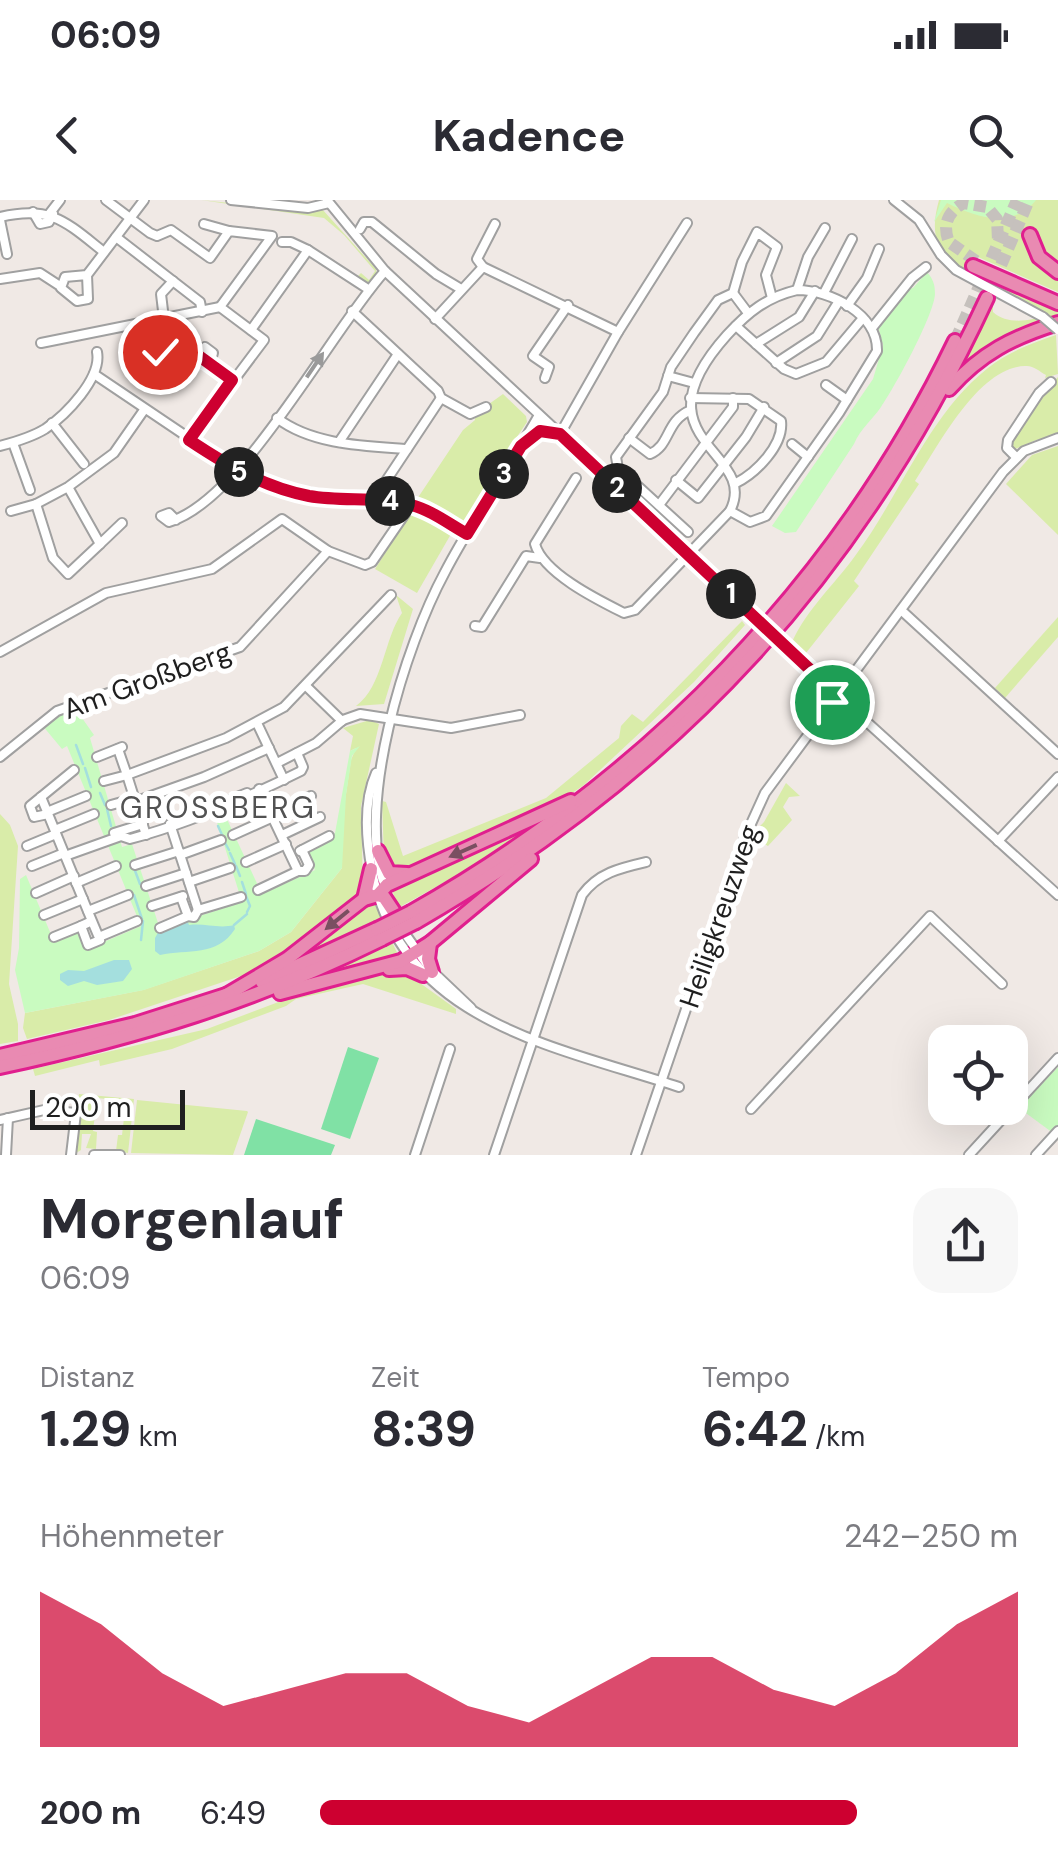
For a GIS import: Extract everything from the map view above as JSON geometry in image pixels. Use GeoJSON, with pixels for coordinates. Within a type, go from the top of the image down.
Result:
{"type":"FeatureCollection","features":[{"type":"Feature","properties":{"kind":"highway"},"geometry":{"type":"LineString","coordinates":[[1030,235],[1039,258],[1058,272]]}},
{"type":"Feature","properties":{"kind":"highway"},"geometry":{"type":"LineString","coordinates":[[975,264],[1058,300]]}},
{"type":"Feature","properties":{"kind":"highway"},"geometry":{"type":"LineString","coordinates":[[377,970],[413,955],[430,942],[680,730],[786,620],[860,524],[929,415],[987,298]]}},
{"type":"Feature","properties":{"kind":"highway"},"geometry":{"type":"LineString","coordinates":[[929,415],[984,355],[1009,340],[1058,326]]}},
{"type":"Feature","properties":{"kind":"highway"},"geometry":{"type":"LineString","coordinates":[[413,917],[594,790],[698,699],[745,650],[803,582],[868,493],[926,400],[956,341]]}},
{"type":"Feature","properties":{"kind":"highway"},"geometry":{"type":"LineString","coordinates":[[223,996],[286,960],[376,893],[594,790]]}},
{"type":"Feature","properties":{"kind":"highway"},"geometry":{"type":"LineString","coordinates":[[0,1067],[155,1030],[263,993],[502,870],[577,818]]}},
{"type":"Feature","properties":{"kind":"highway"},"geometry":{"type":"LineString","coordinates":[[378,852],[389,872],[414,872]]}},
{"type":"Feature","properties":{"kind":"highway"},"geometry":{"type":"LineString","coordinates":[[372,870],[376,893]]}},
{"type":"Feature","properties":{"kind":"highway"},"geometry":{"type":"LineString","coordinates":[[376,893],[385,898],[394,912]]}},
{"type":"Feature","properties":{"kind":"highway"},"geometry":{"type":"LineString","coordinates":[[0,1056],[135,1024],[223,996],[380,934]]}},
{"type":"Feature","properties":{"kind":"highway"},"geometry":{"type":"LineString","coordinates":[[263,993],[377,970],[404,968],[428,973],[430,942]]}},
{"type":"Feature","properties":{"kind":"street"},"geometry":{"type":"LineString","coordinates":[[6,254],[2,240],[6,236],[0,219],[33,212],[40,224],[49,222],[60,200]]}},
{"type":"Feature","properties":{"kind":"street"},"geometry":{"type":"LineString","coordinates":[[106,200],[153,235],[171,230],[210,258],[229,230]]}},
{"type":"Feature","properties":{"kind":"street"},"geometry":{"type":"LineString","coordinates":[[0,279],[40,273],[76,301],[86,301],[90,296],[87,275],[144,200]]}},
{"type":"Feature","properties":{"kind":"street"},"geometry":{"type":"LineString","coordinates":[[231,200],[308,208],[328,201],[385,272],[837,695],[1058,895]]}},
{"type":"Feature","properties":{"kind":"street"},"geometry":{"type":"LineString","coordinates":[[894,200],[907,204],[941,255],[956,270],[1058,326]]}},
{"type":"Feature","properties":{"kind":"street"},"geometry":{"type":"LineString","coordinates":[[52,214],[104,252]]}},
{"type":"Feature","properties":{"kind":"street"},"geometry":{"type":"LineString","coordinates":[[360,229],[364,222],[372,222],[436,274],[461,289]]}},
{"type":"Feature","properties":{"kind":"street"},"geometry":{"type":"LineString","coordinates":[[560,434],[687,223]]}},
{"type":"Feature","properties":{"kind":"street"},"geometry":{"type":"LineString","coordinates":[[41,342],[220,308],[272,236],[204,224]]}},
{"type":"Feature","properties":{"kind":"street"},"geometry":{"type":"LineString","coordinates":[[496,224],[477,259],[484,267],[618,332]]}},
{"type":"Feature","properties":{"kind":"street"},"geometry":{"type":"LineString","coordinates":[[797,290],[808,257],[826,228]]}},
{"type":"Feature","properties":{"kind":"street"},"geometry":{"type":"LineString","coordinates":[[688,532],[615,462],[663,392],[671,368],[718,300],[733,293],[757,232],[777,247],[766,275],[772,298]]}},
{"type":"Feature","properties":{"kind":"street"},"geometry":{"type":"LineString","coordinates":[[116,237],[200,302],[202,312]]}},
{"type":"Feature","properties":{"kind":"street"},"geometry":{"type":"LineString","coordinates":[[756,344],[799,317],[852,240]]}},
{"type":"Feature","properties":{"kind":"street"},"geometry":{"type":"LineString","coordinates":[[282,242],[308,250],[368,289]]}},
{"type":"Feature","properties":{"kind":"street"},"geometry":{"type":"LineString","coordinates":[[776,363],[817,336],[867,278],[879,249]]}},
{"type":"Feature","properties":{"kind":"street"},"geometry":{"type":"LineString","coordinates":[[251,330],[308,250]]}},
{"type":"Feature","properties":{"kind":"street"},"geometry":{"type":"LineString","coordinates":[[435,319],[484,267]]}},
{"type":"Feature","properties":{"kind":"street"},"geometry":{"type":"LineString","coordinates":[[872,328],[912,278],[926,267]]}},
{"type":"Feature","properties":{"kind":"street"},"geometry":{"type":"LineString","coordinates":[[176,520],[202,504],[236,471],[368,289],[385,272]]}},
{"type":"Feature","properties":{"kind":"street"},"geometry":{"type":"LineString","coordinates":[[60,286],[65,277],[87,275]]}},
{"type":"Feature","properties":{"kind":"street"},"geometry":{"type":"LineString","coordinates":[[164,319],[161,294],[172,281]]}},
{"type":"Feature","properties":{"kind":"street"},"geometry":{"type":"LineString","coordinates":[[576,478],[535,544],[540,558],[548,567],[628,613],[730,510],[736,494],[736,483],[705,443],[691,410],[694,383],[704,364],[748,313],[772,298],[797,290],[819,292],[863,318],[872,328],[877,351],[766,516],[750,522],[730,510]]}},
{"type":"Feature","properties":{"kind":"street"},"geometry":{"type":"LineString","coordinates":[[733,293],[748,313]]}},
{"type":"Feature","properties":{"kind":"street"},"geometry":{"type":"LineString","coordinates":[[545,378],[549,366],[532,356],[568,305]]}},
{"type":"Feature","properties":{"kind":"street"},"geometry":{"type":"LineString","coordinates":[[189,440],[264,340],[220,308]]}},
{"type":"Feature","properties":{"kind":"street"},"geometry":{"type":"LineString","coordinates":[[352,311],[438,390],[441,398],[470,414],[486,408]]}},
{"type":"Feature","properties":{"kind":"street"},"geometry":{"type":"LineString","coordinates":[[736,326],[776,363],[796,374],[817,368],[836,354],[863,318]]}},
{"type":"Feature","properties":{"kind":"street"},"geometry":{"type":"LineString","coordinates":[[0,446],[52,423],[71,406],[94,374],[99,361],[97,352]]}},
{"type":"Feature","properties":{"kind":"street"},"geometry":{"type":"LineString","coordinates":[[339,442],[398,354]]}},
{"type":"Feature","properties":{"kind":"street"},"geometry":{"type":"LineString","coordinates":[[172,356],[189,368]]}},
{"type":"Feature","properties":{"kind":"street"},"geometry":{"type":"LineString","coordinates":[[177,385],[199,356],[232,380]]}},
{"type":"Feature","properties":{"kind":"street"},"geometry":{"type":"LineString","coordinates":[[94,374],[236,471],[313,496],[411,505],[467,534]]}},
{"type":"Feature","properties":{"kind":"street"},"geometry":{"type":"LineString","coordinates":[[668,376],[694,383]]}},
{"type":"Feature","properties":{"kind":"street"},"geometry":{"type":"LineString","coordinates":[[1051,382],[1039,393],[1008,440],[1007,448],[1016,458],[1038,443],[1058,438]]}},
{"type":"Feature","properties":{"kind":"street"},"geometry":{"type":"LineString","coordinates":[[826,385],[847,400]]}},
{"type":"Feature","properties":{"kind":"street"},"geometry":{"type":"LineString","coordinates":[[374,499],[441,398]]}},
{"type":"Feature","properties":{"kind":"street"},"geometry":{"type":"LineString","coordinates":[[690,398],[749,399],[781,421],[782,432],[755,472],[736,483]]}},
{"type":"Feature","properties":{"kind":"street"},"geometry":{"type":"LineString","coordinates":[[659,505],[733,407],[733,398]]}},
{"type":"Feature","properties":{"kind":"street"},"geometry":{"type":"LineString","coordinates":[[676,480],[698,498],[746,437],[764,407]]}},
{"type":"Feature","properties":{"kind":"street"},"geometry":{"type":"LineString","coordinates":[[11,511],[36,504],[68,487],[114,453],[144,410]]}},
{"type":"Feature","properties":{"kind":"street"},"geometry":{"type":"LineString","coordinates":[[630,438],[654,453],[675,418],[691,410]]}},
{"type":"Feature","properties":{"kind":"street"},"geometry":{"type":"LineString","coordinates":[[372,870],[370,788],[429,605],[539,416]]}},
{"type":"Feature","properties":{"kind":"street"},"geometry":{"type":"LineString","coordinates":[[277,418],[286,425],[339,442],[407,449]]}},
{"type":"Feature","properties":{"kind":"street"},"geometry":{"type":"LineString","coordinates":[[52,423],[84,464]]}},
{"type":"Feature","properties":{"kind":"street"},"geometry":{"type":"LineString","coordinates":[[521,446],[540,431],[560,434]]}},
{"type":"Feature","properties":{"kind":"street"},"geometry":{"type":"LineString","coordinates":[[13,443],[30,490]]}},
{"type":"Feature","properties":{"kind":"street"},"geometry":{"type":"LineString","coordinates":[[792,444],[808,456]]}},
{"type":"Feature","properties":{"kind":"street","name":"Heiligkreuzweg"},"geometry":{"type":"LineString","coordinates":[[636,1155],[759,804],[782,768],[1016,458]]}},
{"type":"Feature","properties":{"kind":"street"},"geometry":{"type":"LineString","coordinates":[[68,487],[100,544]]}},
{"type":"Feature","properties":{"kind":"street"},"geometry":{"type":"LineString","coordinates":[[36,504],[52,558],[68,574],[122,524]]}},
{"type":"Feature","properties":{"kind":"street"},"geometry":{"type":"LineString","coordinates":[[0,652],[106,593],[212,569],[282,519],[328,551],[362,565],[369,564],[411,505]]}},
{"type":"Feature","properties":{"kind":"street","name":"Am Großberg"},"geometry":{"type":"LineString","coordinates":[[0,757],[56,711],[240,648],[328,551]]}},
{"type":"Feature","properties":{"kind":"street"},"geometry":{"type":"LineString","coordinates":[[475,626],[482,628],[526,556],[540,558]]}},
{"type":"Feature","properties":{"kind":"street"},"geometry":{"type":"LineString","coordinates":[[104,780],[193,752],[257,724],[284,707],[389,601]]}},
{"type":"Feature","properties":{"kind":"street"},"geometry":{"type":"LineString","coordinates":[[900,610],[1058,754]]}},
{"type":"Feature","properties":{"kind":"street"},"geometry":{"type":"LineString","coordinates":[[306,686],[339,723]]}},
{"type":"Feature","properties":{"kind":"street"},"geometry":{"type":"LineString","coordinates":[[820,719],[832,711],[854,710]]}},
{"type":"Feature","properties":{"kind":"street"},"geometry":{"type":"LineString","coordinates":[[32,866],[121,833],[171,825],[259,790],[298,756],[322,743],[339,723],[366,714],[468,727],[520,715]]}},
{"type":"Feature","properties":{"kind":"street"},"geometry":{"type":"LineString","coordinates":[[384,744],[393,732],[410,722]]}},
{"type":"Feature","properties":{"kind":"street"},"geometry":{"type":"LineString","coordinates":[[257,724],[281,772]]}},
{"type":"Feature","properties":{"kind":"street"},"geometry":{"type":"LineString","coordinates":[[97,758],[120,748],[145,830]]}},
{"type":"Feature","properties":{"kind":"street"},"geometry":{"type":"LineString","coordinates":[[111,805],[204,778],[270,748]]}},
{"type":"Feature","properties":{"kind":"street"},"geometry":{"type":"LineString","coordinates":[[378,769],[376,893],[392,930],[445,994],[534,1039],[679,1087]]}},
{"type":"Feature","properties":{"kind":"street"},"geometry":{"type":"LineString","coordinates":[[74,770],[41,797],[100,940],[88,945],[80,926]]}},
{"type":"Feature","properties":{"kind":"street"},"geometry":{"type":"LineString","coordinates":[[998,840],[1058,777]]}},
{"type":"Feature","properties":{"kind":"street"},"geometry":{"type":"LineString","coordinates":[[259,790],[298,871]]}},
{"type":"Feature","properties":{"kind":"street"},"geometry":{"type":"LineString","coordinates":[[48,813],[86,796]]}},
{"type":"Feature","properties":{"kind":"street"},"geometry":{"type":"LineString","coordinates":[[233,836],[311,796]]}},
{"type":"Feature","properties":{"kind":"street"},"geometry":{"type":"LineString","coordinates":[[27,846],[94,814]]}},
{"type":"Feature","properties":{"kind":"street"},"geometry":{"type":"LineString","coordinates":[[246,862],[320,817]]}},
{"type":"Feature","properties":{"kind":"street"},"geometry":{"type":"LineString","coordinates":[[171,825],[198,910]]}},
{"type":"Feature","properties":{"kind":"street"},"geometry":{"type":"LineString","coordinates":[[292,854],[330,836]]}},
{"type":"Feature","properties":{"kind":"street"},"geometry":{"type":"LineString","coordinates":[[135,865],[220,840]]}},
{"type":"Feature","properties":{"kind":"street"},"geometry":{"type":"LineString","coordinates":[[258,890],[305,871],[309,865],[302,850]]}},
{"type":"Feature","properties":{"kind":"street"},"geometry":{"type":"LineString","coordinates":[[494,1155],[585,891],[610,872],[646,862]]}},
{"type":"Feature","properties":{"kind":"street"},"geometry":{"type":"LineString","coordinates":[[36,893],[116,866]]}},
{"type":"Feature","properties":{"kind":"street"},"geometry":{"type":"LineString","coordinates":[[146,886],[230,868]]}},
{"type":"Feature","properties":{"kind":"street"},"geometry":{"type":"LineString","coordinates":[[152,906],[192,893]]}},
{"type":"Feature","properties":{"kind":"street"},"geometry":{"type":"LineString","coordinates":[[88,911],[128,894]]}},
{"type":"Feature","properties":{"kind":"street"},"geometry":{"type":"LineString","coordinates":[[180,897],[188,916]]}},
{"type":"Feature","properties":{"kind":"street"},"geometry":{"type":"LineString","coordinates":[[160,928],[194,917],[198,910],[241,897]]}},
{"type":"Feature","properties":{"kind":"street"},"geometry":{"type":"LineString","coordinates":[[44,915],[83,898]]}},
{"type":"Feature","properties":{"kind":"street"},"geometry":{"type":"LineString","coordinates":[[394,912],[413,955]]}},
{"type":"Feature","properties":{"kind":"street"},"geometry":{"type":"LineString","coordinates":[[750,1109],[930,916],[1002,984]]}},
{"type":"Feature","properties":{"kind":"street"},"geometry":{"type":"LineString","coordinates":[[54,937],[92,921]]}},
{"type":"Feature","properties":{"kind":"street"},"geometry":{"type":"LineString","coordinates":[[99,937],[138,921]]}},
{"type":"Feature","properties":{"kind":"street"},"geometry":{"type":"LineString","coordinates":[[520,1033],[540,1021]]}},
{"type":"Feature","properties":{"kind":"street"},"geometry":{"type":"LineString","coordinates":[[415,1155],[450,1049]]}},
{"type":"Feature","properties":{"kind":"street"},"geometry":{"type":"LineString","coordinates":[[969,1155],[1058,1058]]}},
{"type":"Feature","properties":{"kind":"street"},"geometry":{"type":"LineString","coordinates":[[20,1155],[6,1154],[4,1119],[44,1110],[76,1113],[71,1155]]}},
{"type":"Feature","properties":{"kind":"street"},"geometry":{"type":"LineString","coordinates":[[1036,1155],[1058,1131]]}},
{"type":"Feature","properties":{"kind":"street"},"geometry":{"type":"LineString","coordinates":[[94,1155],[120,1155]]}},
{"type":"Feature","properties":{"kind":"green space"},"geometry":{"type":"Polygon","coordinates":[[[201,200],[305,211],[322,209],[376,269],[377,276],[369,283],[357,277],[361,273],[369,280],[375,271],[324,218],[201,200]]]}},
{"type":"Feature","properties":{"kind":"green space"},"geometry":{"type":"Polygon","coordinates":[[[939,200],[1058,200],[1058,292],[978,257],[973,268],[1058,307],[1058,320],[961,369],[993,301],[993,312],[1005,319],[1047,315],[973,277],[949,260],[936,236],[939,200]]]}},
{"type":"Feature","properties":{"kind":"green space"},"geometry":{"type":"Polygon","coordinates":[[[941,200],[1036,200],[1005,218],[970,213],[947,203],[934,222],[941,200]]]}},
{"type":"Feature","properties":{"kind":"green space"},"geometry":{"type":"Polygon","coordinates":[[[927,272],[935,287],[933,304],[913,351],[878,412],[860,433],[796,532],[785,533],[772,526],[873,379],[883,345],[878,326],[907,289],[913,288],[927,272]]]}},
{"type":"Feature","properties":{"kind":"green space"},"geometry":{"type":"Polygon","coordinates":[[[1056,335],[1058,374],[1045,378],[1046,375],[1028,366],[1008,370],[976,394],[948,430],[915,481],[919,484],[854,581],[859,586],[806,653],[792,642],[871,533],[948,409],[996,362],[1056,335]]]}},
{"type":"Feature","properties":{"kind":"green space"},"geometry":{"type":"Polygon","coordinates":[[[1058,377],[1058,435],[1013,450],[1011,442],[1039,397],[1058,377]]]}},
{"type":"Feature","properties":{"kind":"green space"},"geometry":{"type":"Polygon","coordinates":[[[503,394],[526,416],[527,422],[464,524],[415,502],[463,430],[475,420],[475,414],[503,394]]]}},
{"type":"Feature","properties":{"kind":"green space"},"geometry":{"type":"Polygon","coordinates":[[[1058,446],[1058,535],[1006,484],[1032,455],[1058,446]]]}},
{"type":"Feature","properties":{"kind":"green space"},"geometry":{"type":"Polygon","coordinates":[[[412,511],[451,534],[417,593],[375,569],[412,511]]]}},
{"type":"Feature","properties":{"kind":"green space"},"geometry":{"type":"Polygon","coordinates":[[[396,595],[413,609],[384,704],[356,706],[378,675],[402,613],[396,595]]]}},
{"type":"Feature","properties":{"kind":"green space"},"geometry":{"type":"Polygon","coordinates":[[[1058,617],[1058,637],[1005,698],[995,688],[1058,617]]]}},
{"type":"Feature","properties":{"kind":"green space"},"geometry":{"type":"Polygon","coordinates":[[[742,621],[745,625],[694,682],[584,785],[559,802],[410,871],[397,872],[384,858],[382,801],[386,802],[403,856],[546,798],[619,738],[621,726],[632,714],[643,722],[742,621]]]}},
{"type":"Feature","properties":{"kind":"green space"},"geometry":{"type":"Polygon","coordinates":[[[75,708],[94,735],[90,738],[122,847],[132,844],[160,929],[242,902],[216,819],[225,815],[262,894],[315,870],[305,850],[335,833],[350,751],[360,746],[352,756],[346,795],[342,868],[291,932],[259,951],[144,990],[25,1013],[15,970],[20,879],[26,875],[53,939],[76,930],[85,950],[141,926],[67,746],[62,749],[42,725],[75,708]]]}},
{"type":"Feature","properties":{"kind":"green space"},"geometry":{"type":"Polygon","coordinates":[[[370,720],[379,724],[361,806],[363,893],[289,955],[259,970],[109,1020],[27,1039],[23,1028],[25,1013],[143,990],[259,951],[291,932],[342,868],[342,821],[356,748],[350,751],[353,736],[343,728],[370,720]]]}},
{"type":"Feature","properties":{"kind":"green space"},"geometry":{"type":"Polygon","coordinates":[[[786,783],[800,796],[789,797],[783,807],[792,820],[768,846],[756,839],[755,831],[786,783]]]}},
{"type":"Feature","properties":{"kind":"green space"},"geometry":{"type":"Polygon","coordinates":[[[552,813],[479,863],[398,908],[392,889],[552,813]]]}},
{"type":"Feature","properties":{"kind":"green space"},"geometry":{"type":"Polygon","coordinates":[[[0,814],[10,825],[18,846],[9,984],[18,1041],[0,1044],[0,814]]]}},
{"type":"Feature","properties":{"kind":"green space"},"geometry":{"type":"Polygon","coordinates":[[[363,903],[375,903],[381,918],[295,961],[363,903]]]}},
{"type":"Feature","properties":{"kind":"green space"},"geometry":{"type":"Polygon","coordinates":[[[392,942],[400,959],[305,982],[392,942]]]}},
{"type":"Feature","properties":{"kind":"green space"},"geometry":{"type":"Polygon","coordinates":[[[402,970],[456,1009],[456,1014],[363,984],[296,999],[172,1049],[100,1066],[99,1060],[35,1076],[33,1069],[207,1029],[297,995],[402,970]]]}},
{"type":"Feature","properties":{"kind":"green space"},"geometry":{"type":"Polygon","coordinates":[[[348,1047],[379,1058],[350,1139],[321,1129],[348,1047]]]}},
{"type":"Feature","properties":{"kind":"green space"},"geometry":{"type":"Polygon","coordinates":[[[1058,1067],[1058,1127],[1053,1133],[1028,1115],[1028,1099],[1058,1067]]]}},
{"type":"Feature","properties":{"kind":"green space"},"geometry":{"type":"Polygon","coordinates":[[[79,1094],[134,1099],[128,1153],[116,1151],[126,1101],[97,1098],[93,1131],[97,1132],[96,1149],[86,1148],[91,1134],[82,1134],[81,1150],[73,1155],[79,1094]]]}},
{"type":"Feature","properties":{"kind":"green space"},"geometry":{"type":"Polygon","coordinates":[[[137,1100],[248,1112],[233,1155],[131,1153],[137,1100]]]}},
{"type":"Feature","properties":{"kind":"green space"},"geometry":{"type":"Polygon","coordinates":[[[256,1119],[335,1145],[331,1155],[244,1155],[256,1119]]]}},
{"type":"Feature","properties":{"kind":"water"},"geometry":{"type":"Polygon","coordinates":[[[187,920],[189,925],[234,925],[235,929],[211,948],[160,955],[155,951],[160,929],[187,920]]]}},
{"type":"Feature","properties":{"kind":"water"},"geometry":{"type":"Polygon","coordinates":[[[114,960],[129,960],[132,969],[123,981],[97,985],[84,981],[68,986],[60,980],[60,974],[68,970],[84,971],[114,960]]]}},
{"type":"Feature","properties":{"kind":"waterway"},"geometry":{"type":"LineString","coordinates":[[76,745],[83,764]]}},
{"type":"Feature","properties":{"kind":"waterway"},"geometry":{"type":"LineString","coordinates":[[85,768],[91,787]]}},
{"type":"Feature","properties":{"kind":"waterway"},"geometry":{"type":"LineString","coordinates":[[100,793],[105,805]]}},
{"type":"Feature","properties":{"kind":"waterway"},"geometry":{"type":"LineString","coordinates":[[107,809],[111,826]]}},
{"type":"Feature","properties":{"kind":"waterway"},"geometry":{"type":"LineString","coordinates":[[218,826],[223,837]]}},
{"type":"Feature","properties":{"kind":"waterway"},"geometry":{"type":"LineString","coordinates":[[224,841],[229,850]]}},
{"type":"Feature","properties":{"kind":"waterway"},"geometry":{"type":"LineString","coordinates":[[230,853],[235,864]]}},
{"type":"Feature","properties":{"kind":"waterway"},"geometry":{"type":"LineString","coordinates":[[236,866],[240,876]]}},
{"type":"Feature","properties":{"kind":"waterway"},"geometry":{"type":"LineString","coordinates":[[134,868],[140,884]]}},
{"type":"Feature","properties":{"kind":"waterway"},"geometry":{"type":"LineString","coordinates":[[242,882],[246,894]]}},
{"type":"Feature","properties":{"kind":"waterway"},"geometry":{"type":"LineString","coordinates":[[134,895],[142,919]]}},
{"type":"Feature","properties":{"kind":"waterway"},"geometry":{"type":"LineString","coordinates":[[246,896],[250,906],[247,912]]}},
{"type":"Feature","properties":{"kind":"waterway"},"geometry":{"type":"LineString","coordinates":[[234,925],[247,914]]}},
{"type":"Feature","properties":{"kind":"waterway"},"geometry":{"type":"LineString","coordinates":[[141,940],[143,921]]}},
{"type":"Feature","properties":{"kind":"tunnel"},"geometry":{"type":"LineString","coordinates":[[955,341],[1017,200]]}},
{"type":"Feature","properties":{"kind":"tunnel"},"geometry":{"type":"LineString","coordinates":[[987,298],[1029,200]]}},
{"type":"Feature","properties":{"kind":"tunnel"},"geometry":{"type":"LineString","coordinates":[[976,261],[949,242],[946,224],[954,210],[964,203],[987,207],[997,219],[998,240]]}},
{"type":"Feature","properties":{"kind":"district","name":"GROSSBERG"},"geometry":{"type":"Point","coordinates":[218,808]}},
{"type":"Feature","properties":{"kind":"route"},"geometry":{"type":"LineString","coordinates":[[160,352],[166,360],[172,356],[189,368],[199,356],[232,380],[189,440],[236,471],[313,496],[411,505],[467,534],[521,446],[540,431],[560,434],[790,648],[837,695],[832,702]]}}]}
